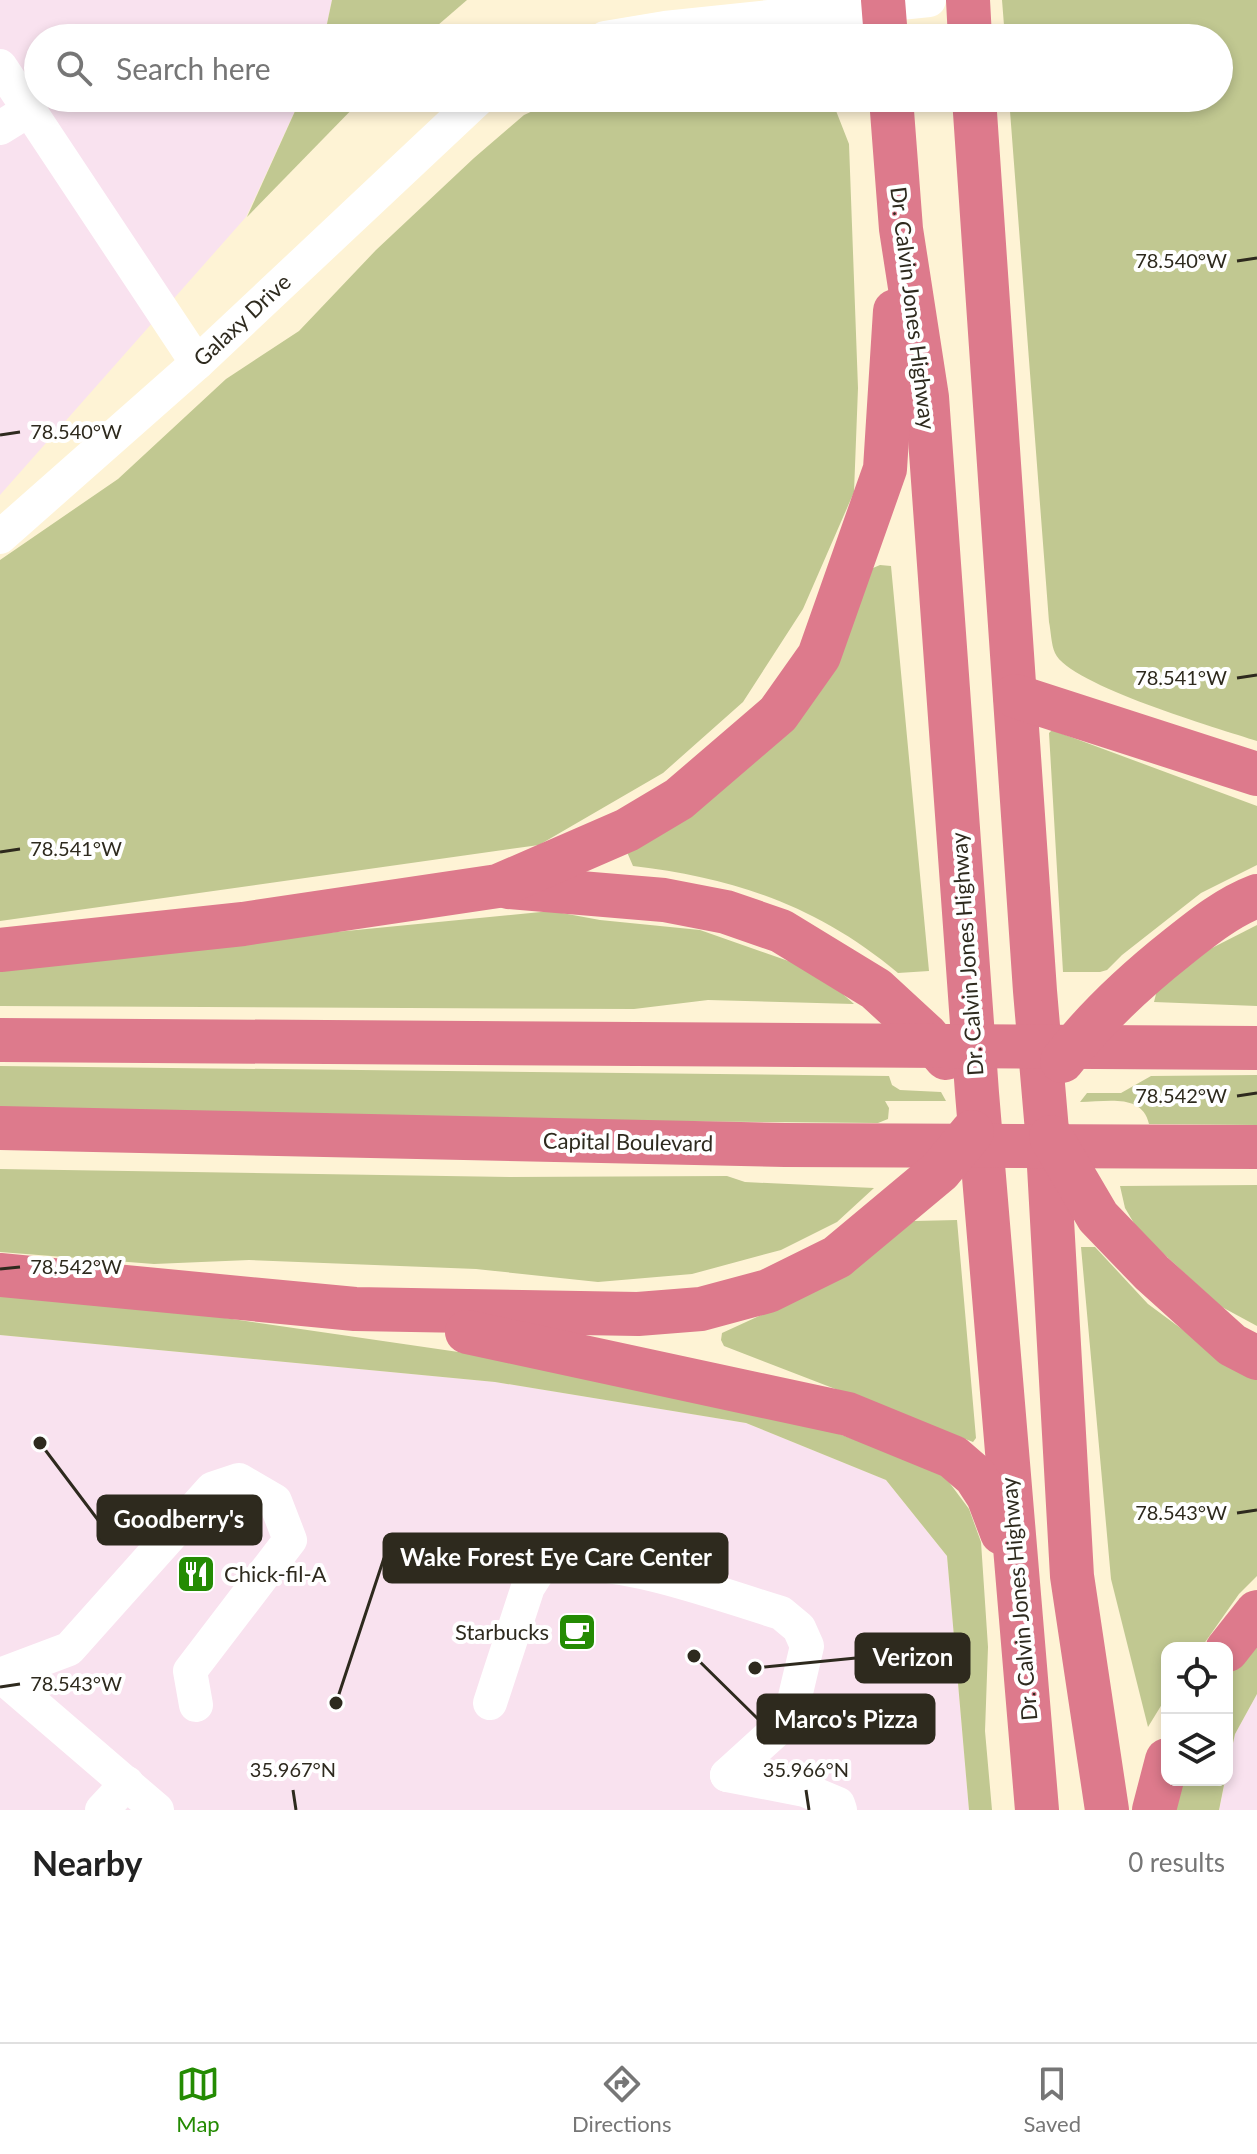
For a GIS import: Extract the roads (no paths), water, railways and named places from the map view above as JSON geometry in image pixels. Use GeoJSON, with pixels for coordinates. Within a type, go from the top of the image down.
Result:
{"type":"FeatureCollection","features":[{"type":"Feature","properties":{"kind":"highway"},"geometry":{"type":"LineString","coordinates":[[968,0],[969,24]]}},
{"type":"Feature","properties":{"kind":"highway","name":"Dr. Calvin Jones Highway"},"geometry":{"type":"LineString","coordinates":[[892,112],[901,229],[927,397],[971,991],[1012,1113],[987,1209],[1037,1810]]}},
{"type":"Feature","properties":{"kind":"highway"},"geometry":{"type":"LineString","coordinates":[[975,112],[1035,991],[1012,1113]]}},
{"type":"Feature","properties":{"kind":"highway"},"geometry":{"type":"LineString","coordinates":[[498,886],[627,830],[679,799],[778,714],[819,656],[885,469],[901,229]]}},
{"type":"Feature","properties":{"kind":"highway"},"geometry":{"type":"LineString","coordinates":[[1015,696],[1257,774]]}},
{"type":"Feature","properties":{"kind":"highway"},"geometry":{"type":"LineString","coordinates":[[0,950],[243,924],[498,886],[664,900],[726,912],[781,931],[876,989],[1012,1113],[1098,1217],[1152,1273],[1232,1345],[1257,1358]]}},
{"type":"Feature","properties":{"kind":"highway"},"geometry":{"type":"LineString","coordinates":[[0,1275],[355,1309],[638,1314],[701,1309],[768,1291],[837,1257],[1012,1113],[1128,987],[1202,928],[1240,902],[1257,896]]}},
{"type":"Feature","properties":{"kind":"highway"},"geometry":{"type":"LineString","coordinates":[[971,991],[1009,1059]]}},
{"type":"Feature","properties":{"kind":"highway"},"geometry":{"type":"LineString","coordinates":[[1035,991],[1009,1059],[1012,1113],[1051,1216],[1072,1576],[1107,1810]]}},
{"type":"Feature","properties":{"kind":"highway"},"geometry":{"type":"LineString","coordinates":[[0,1040],[1257,1048]]}},
{"type":"Feature","properties":{"kind":"highway","name":"Capital Boulevard"},"geometry":{"type":"LineString","coordinates":[[0,1128],[785,1145],[1257,1147]]}},
{"type":"Feature","properties":{"kind":"highway"},"geometry":{"type":"LineString","coordinates":[[355,1309],[848,1414],[953,1457],[975,1476],[988,1496],[1004,1538],[1020,1615]]}},
{"type":"Feature","properties":{"kind":"highway"},"geometry":{"type":"LineString","coordinates":[[1233,1642],[1257,1612]]}},
{"type":"Feature","properties":{"kind":"highway"},"geometry":{"type":"LineString","coordinates":[[1154,1810],[1161,1783]]}},
{"type":"Feature","properties":{"kind":"street"},"geometry":{"type":"LineString","coordinates":[[728,24],[884,14],[929,0]]}},
{"type":"Feature","properties":{"kind":"street"},"geometry":{"type":"LineString","coordinates":[[0,66],[24,102]]}},
{"type":"Feature","properties":{"kind":"street"},"geometry":{"type":"LineString","coordinates":[[0,128],[26,112]]}},
{"type":"Feature","properties":{"kind":"street"},"geometry":{"type":"LineString","coordinates":[[30,112],[197,363]]}},
{"type":"Feature","properties":{"kind":"street","name":"Galaxy Drive"},"geometry":{"type":"LineString","coordinates":[[0,537],[197,363],[464,112]]}},
{"type":"Feature","properties":{"kind":"street"},"geometry":{"type":"LineString","coordinates":[[157,1810],[0,1675],[69,1649],[212,1489],[239,1480],[275,1501],[290,1540],[190,1671],[196,1705]]}},
{"type":"Feature","properties":{"kind":"street"},"geometry":{"type":"LineString","coordinates":[[490,1703],[528,1587],[542,1565],[580,1563],[630,1570],[781,1613],[799,1628],[807,1646],[790,1718],[727,1775],[805,1790],[838,1804],[840,1810]]}},
{"type":"Feature","properties":{"kind":"street"},"geometry":{"type":"LineString","coordinates":[[102,1810],[127,1783]]}},
{"type":"Feature","properties":{"kind":"place","name":"Goodberry's"},"geometry":{"type":"Point","coordinates":[40,1443]}},
{"type":"Feature","properties":{"kind":"place","name":"Chick-fil-A"},"geometry":{"type":"Point","coordinates":[196,1574]}},
{"type":"Feature","properties":{"kind":"place","name":"Starbucks"},"geometry":{"type":"Point","coordinates":[577,1632]}},
{"type":"Feature","properties":{"kind":"place","name":"Marco's Pizza"},"geometry":{"type":"Point","coordinates":[694,1656]}},
{"type":"Feature","properties":{"kind":"place","name":"Verizon"},"geometry":{"type":"Point","coordinates":[755,1668]}},
{"type":"Feature","properties":{"kind":"place","name":"Wake Forest Eye Care Center"},"geometry":{"type":"Point","coordinates":[336,1703]}}]}
